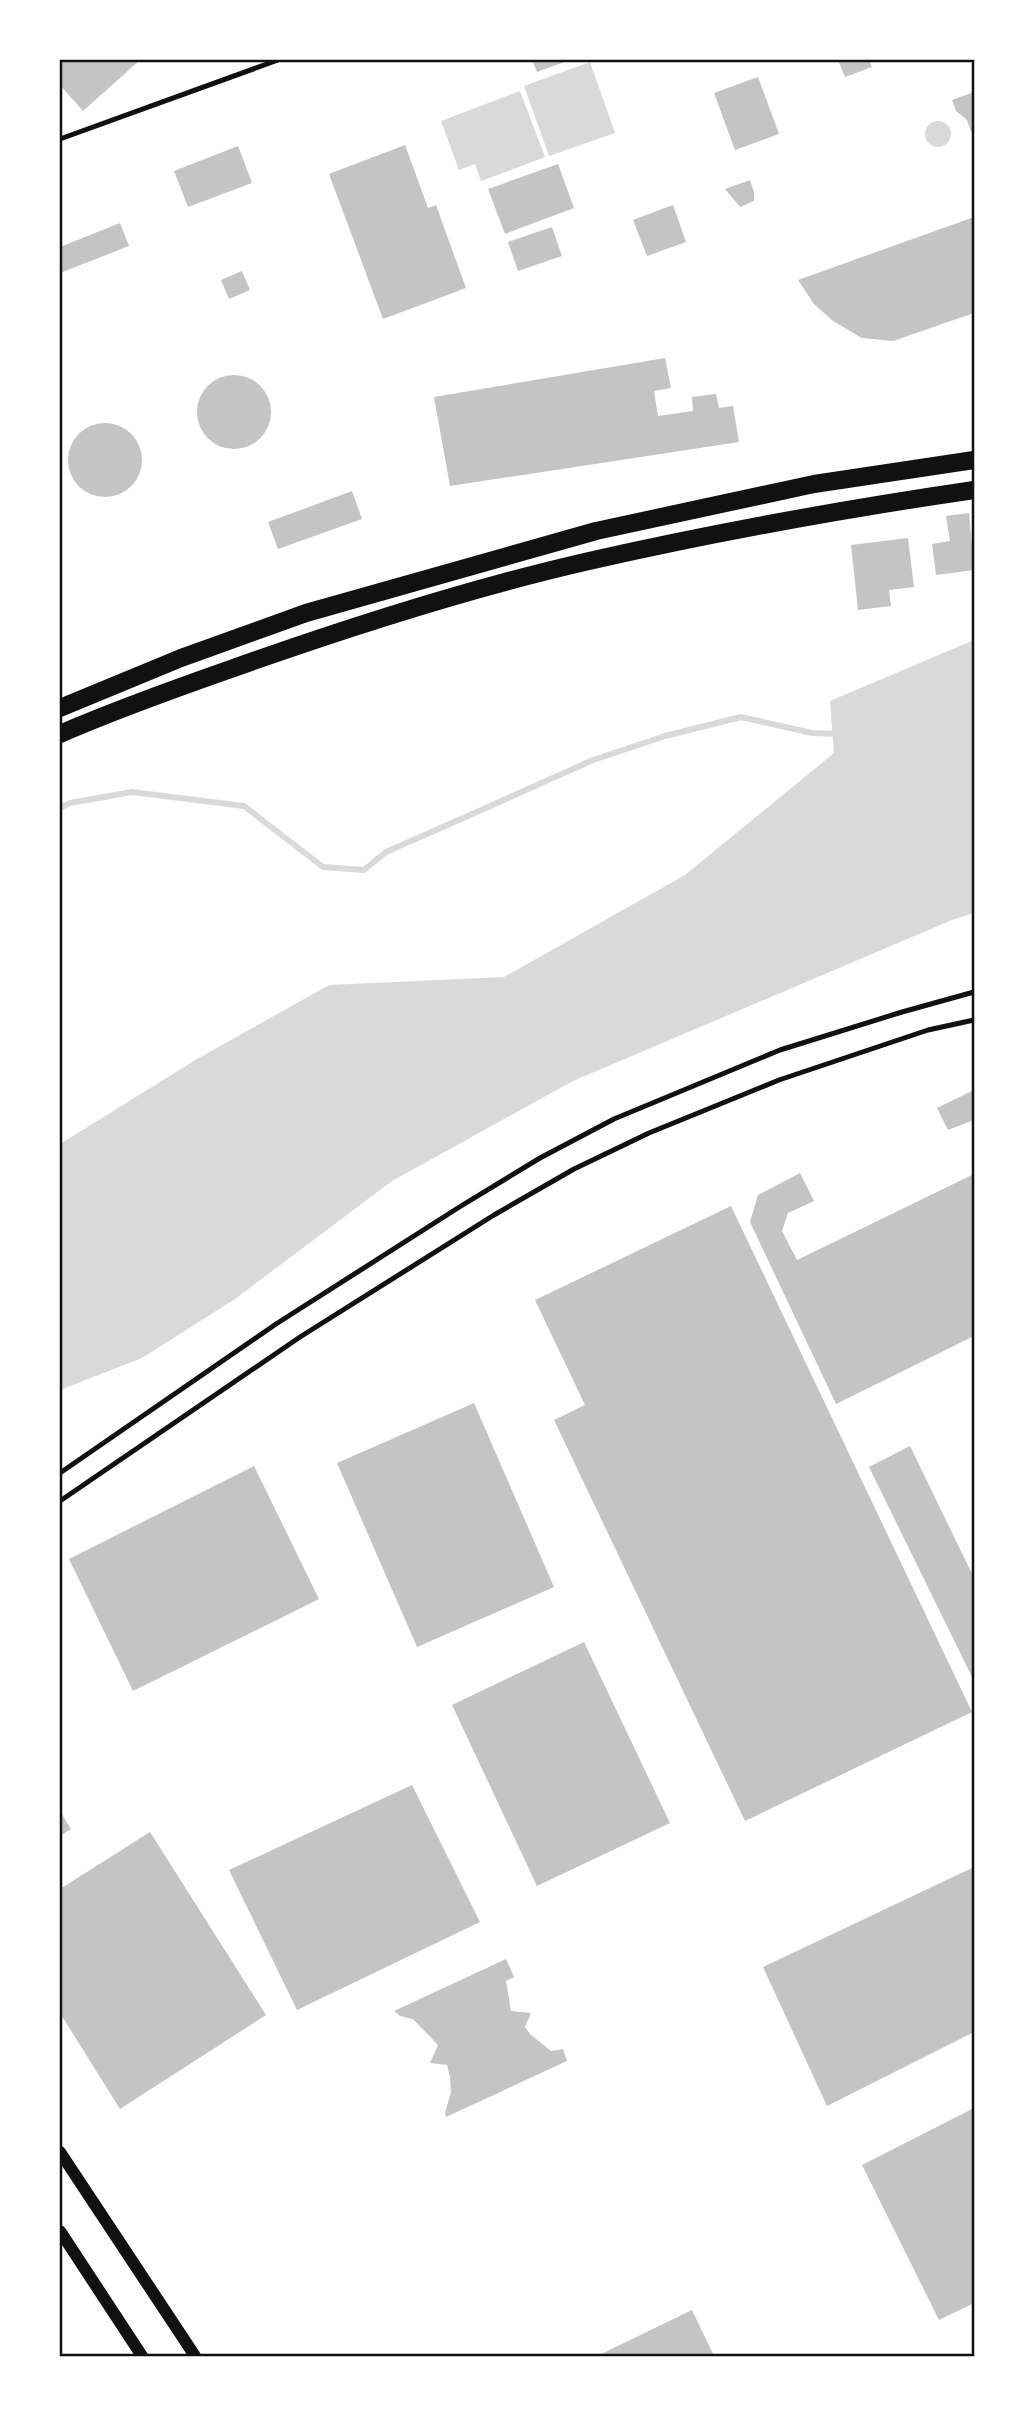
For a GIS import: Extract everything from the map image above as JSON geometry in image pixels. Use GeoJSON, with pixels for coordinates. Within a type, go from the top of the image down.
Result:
{"type":"FeatureCollection","features":[{"type":"Feature","properties":{"kind":"main road"},"geometry":{"type":"LineString","coordinates":[[60,708],[181,658],[306,613],[583,535],[814,484],[975,460]]}},
{"type":"Feature","properties":{"kind":"main road"},"geometry":{"type":"LineString","coordinates":[[60,734],[107,713],[276,653],[455,596],[586,562],[708,535],[817,514],[975,489]]}},
{"type":"Feature","properties":{"kind":"street"},"geometry":{"type":"LineString","coordinates":[[60,2152],[195,2357]]}},
{"type":"Feature","properties":{"kind":"street"},"geometry":{"type":"LineString","coordinates":[[60,2231],[142,2357]]}},
{"type":"Feature","properties":{"kind":"lane"},"geometry":{"type":"LineString","coordinates":[[60,139],[278,60]]}},
{"type":"Feature","properties":{"kind":"lane"},"geometry":{"type":"LineString","coordinates":[[60,1473],[276,1324],[461,1206],[565,1144],[614,1119],[780,1050],[975,992]]}},
{"type":"Feature","properties":{"kind":"lane"},"geometry":{"type":"LineString","coordinates":[[60,1501],[300,1337],[574,1168],[649,1133],[779,1080],[916,1034],[975,1020]]}},
{"type":"Feature","properties":{"kind":"shaded area"},"geometry":{"type":"Polygon","coordinates":[[[590,62],[615,133],[549,156],[524,86],[590,62]]]}},
{"type":"Feature","properties":{"kind":"shaded area"},"geometry":{"type":"Polygon","coordinates":[[[520,91],[545,157],[481,181],[475,164],[459,170],[441,121],[520,91]]]}},
{"type":"Feature","properties":{"kind":"shaded area"},"geometry":{"type":"Polygon","coordinates":[[[938,121],[948,124],[951,134],[948,144],[938,147],[928,144],[925,134],[928,124],[938,121]]]}},
{"type":"Feature","properties":{"kind":"shaded area"},"geometry":{"type":"Polygon","coordinates":[[[974,640],[974,913],[573,1081],[392,1181],[235,1299],[142,1358],[60,1390],[60,1144],[197,1059],[329,985],[504,977],[685,875],[834,753],[830,701],[974,640]]]}},
{"type":"Feature","properties":{"kind":"building"},"geometry":{"type":"Polygon","coordinates":[[[60,60],[140,60],[83,111],[60,85],[60,60]]]}},
{"type":"Feature","properties":{"kind":"building"},"geometry":{"type":"Polygon","coordinates":[[[532,60],[570,60],[537,72],[532,60]]]}},
{"type":"Feature","properties":{"kind":"building"},"geometry":{"type":"Polygon","coordinates":[[[838,60],[869,60],[872,67],[845,77],[838,60]]]}},
{"type":"Feature","properties":{"kind":"building"},"geometry":{"type":"Polygon","coordinates":[[[758,77],[779,134],[735,150],[714,93],[758,77]]]}},
{"type":"Feature","properties":{"kind":"building"},"geometry":{"type":"Polygon","coordinates":[[[974,92],[974,130],[971,132],[967,120],[956,111],[952,100],[974,92]]]}},
{"type":"Feature","properties":{"kind":"building"},"geometry":{"type":"Polygon","coordinates":[[[405,145],[428,208],[436,205],[466,288],[383,319],[329,174],[405,145]]]}},
{"type":"Feature","properties":{"kind":"building"},"geometry":{"type":"Polygon","coordinates":[[[238,146],[252,183],[188,207],[174,171],[238,146]]]}},
{"type":"Feature","properties":{"kind":"building"},"geometry":{"type":"Polygon","coordinates":[[[558,164],[574,208],[505,234],[488,189],[558,164]]]}},
{"type":"Feature","properties":{"kind":"building"},"geometry":{"type":"Polygon","coordinates":[[[750,180],[754,201],[740,207],[725,189],[750,180]]]}},
{"type":"Feature","properties":{"kind":"building"},"geometry":{"type":"Polygon","coordinates":[[[673,205],[686,242],[647,256],[633,220],[673,205]]]}},
{"type":"Feature","properties":{"kind":"building"},"geometry":{"type":"Polygon","coordinates":[[[974,217],[974,313],[893,341],[862,338],[833,321],[814,304],[798,280],[974,217]]]}},
{"type":"Feature","properties":{"kind":"building"},"geometry":{"type":"Polygon","coordinates":[[[120,223],[129,246],[60,273],[60,247],[120,223]]]}},
{"type":"Feature","properties":{"kind":"building"},"geometry":{"type":"Polygon","coordinates":[[[552,227],[562,256],[518,271],[508,242],[552,227]]]}},
{"type":"Feature","properties":{"kind":"building"},"geometry":{"type":"Polygon","coordinates":[[[242,271],[250,290],[229,299],[221,280],[242,271]]]}},
{"type":"Feature","properties":{"kind":"building"},"geometry":{"type":"Polygon","coordinates":[[[665,358],[671,388],[654,391],[658,416],[693,411],[692,397],[716,394],[719,408],[733,406],[739,442],[450,486],[434,397],[665,358]]]}},
{"type":"Feature","properties":{"kind":"building"},"geometry":{"type":"Polygon","coordinates":[[[234,375],[248,378],[260,386],[268,398],[271,412],[268,426],[260,438],[248,446],[234,449],[220,446],[208,438],[200,426],[197,412],[200,398],[208,386],[220,378],[234,375]]]}},
{"type":"Feature","properties":{"kind":"building"},"geometry":{"type":"Polygon","coordinates":[[[105,423],[119,426],[131,434],[139,446],[142,460],[139,474],[131,486],[119,494],[105,497],[91,494],[79,486],[71,474],[68,460],[71,446],[79,434],[91,426],[105,423]]]}},
{"type":"Feature","properties":{"kind":"building"},"geometry":{"type":"Polygon","coordinates":[[[352,491],[362,519],[278,549],[268,522],[352,491]]]}},
{"type":"Feature","properties":{"kind":"building"},"geometry":{"type":"Polygon","coordinates":[[[969,513],[974,570],[936,575],[932,544],[950,541],[946,516],[969,513]]]}},
{"type":"Feature","properties":{"kind":"building"},"geometry":{"type":"Polygon","coordinates":[[[908,538],[914,587],[889,590],[891,606],[858,610],[851,545],[908,538]]]}},
{"type":"Feature","properties":{"kind":"building"},"geometry":{"type":"Polygon","coordinates":[[[974,1090],[974,1120],[948,1130],[937,1108],[974,1090]]]}},
{"type":"Feature","properties":{"kind":"building"},"geometry":{"type":"Polygon","coordinates":[[[800,1173],[814,1201],[788,1213],[782,1231],[797,1260],[974,1174],[974,1336],[836,1404],[750,1222],[758,1195],[800,1173]]]}},
{"type":"Feature","properties":{"kind":"building"},"geometry":{"type":"Polygon","coordinates":[[[731,1206],[972,1712],[745,1821],[554,1420],[585,1405],[535,1300],[731,1206]]]}},
{"type":"Feature","properties":{"kind":"building"},"geometry":{"type":"Polygon","coordinates":[[[474,1403],[554,1587],[417,1647],[337,1463],[474,1403]]]}},
{"type":"Feature","properties":{"kind":"building"},"geometry":{"type":"Polygon","coordinates":[[[910,1446],[974,1578],[974,1681],[869,1467],[910,1446]]]}},
{"type":"Feature","properties":{"kind":"building"},"geometry":{"type":"Polygon","coordinates":[[[254,1466],[319,1599],[133,1691],[69,1559],[254,1466]]]}},
{"type":"Feature","properties":{"kind":"building"},"geometry":{"type":"Polygon","coordinates":[[[584,1642],[670,1823],[537,1886],[452,1705],[584,1642]]]}},
{"type":"Feature","properties":{"kind":"building"},"geometry":{"type":"Polygon","coordinates":[[[412,1785],[480,1922],[297,2010],[229,1870],[412,1785]]]}},
{"type":"Feature","properties":{"kind":"building"},"geometry":{"type":"Polygon","coordinates":[[[60,1811],[71,1829],[60,1836],[60,1811]]]}},
{"type":"Feature","properties":{"kind":"building"},"geometry":{"type":"Polygon","coordinates":[[[150,1832],[266,2015],[120,2109],[60,2013],[60,1889],[150,1832]]]}},
{"type":"Feature","properties":{"kind":"building"},"geometry":{"type":"Polygon","coordinates":[[[974,1867],[974,2032],[827,2106],[763,1967],[974,1867]]]}},
{"type":"Feature","properties":{"kind":"building"},"geometry":{"type":"Polygon","coordinates":[[[506,1959],[514,1977],[506,1981],[511,2011],[531,2013],[525,2027],[530,2034],[551,2051],[563,2049],[567,2061],[446,2117],[451,2092],[447,2065],[430,2063],[438,2045],[413,2019],[400,2016],[394,2011],[506,1959]]]}},
{"type":"Feature","properties":{"kind":"building"},"geometry":{"type":"Polygon","coordinates":[[[974,2108],[974,2303],[939,2320],[862,2165],[974,2108]]]}},
{"type":"Feature","properties":{"kind":"building"},"geometry":{"type":"Polygon","coordinates":[[[692,2310],[714,2356],[597,2356],[692,2310]]]}},
{"type":"Feature","properties":{"kind":"waterway"},"geometry":{"type":"LineString","coordinates":[[60,808],[70,803],[132,792],[244,806],[323,867],[364,870],[386,852],[593,760],[665,736],[741,717],[812,733],[839,734]]}}]}
